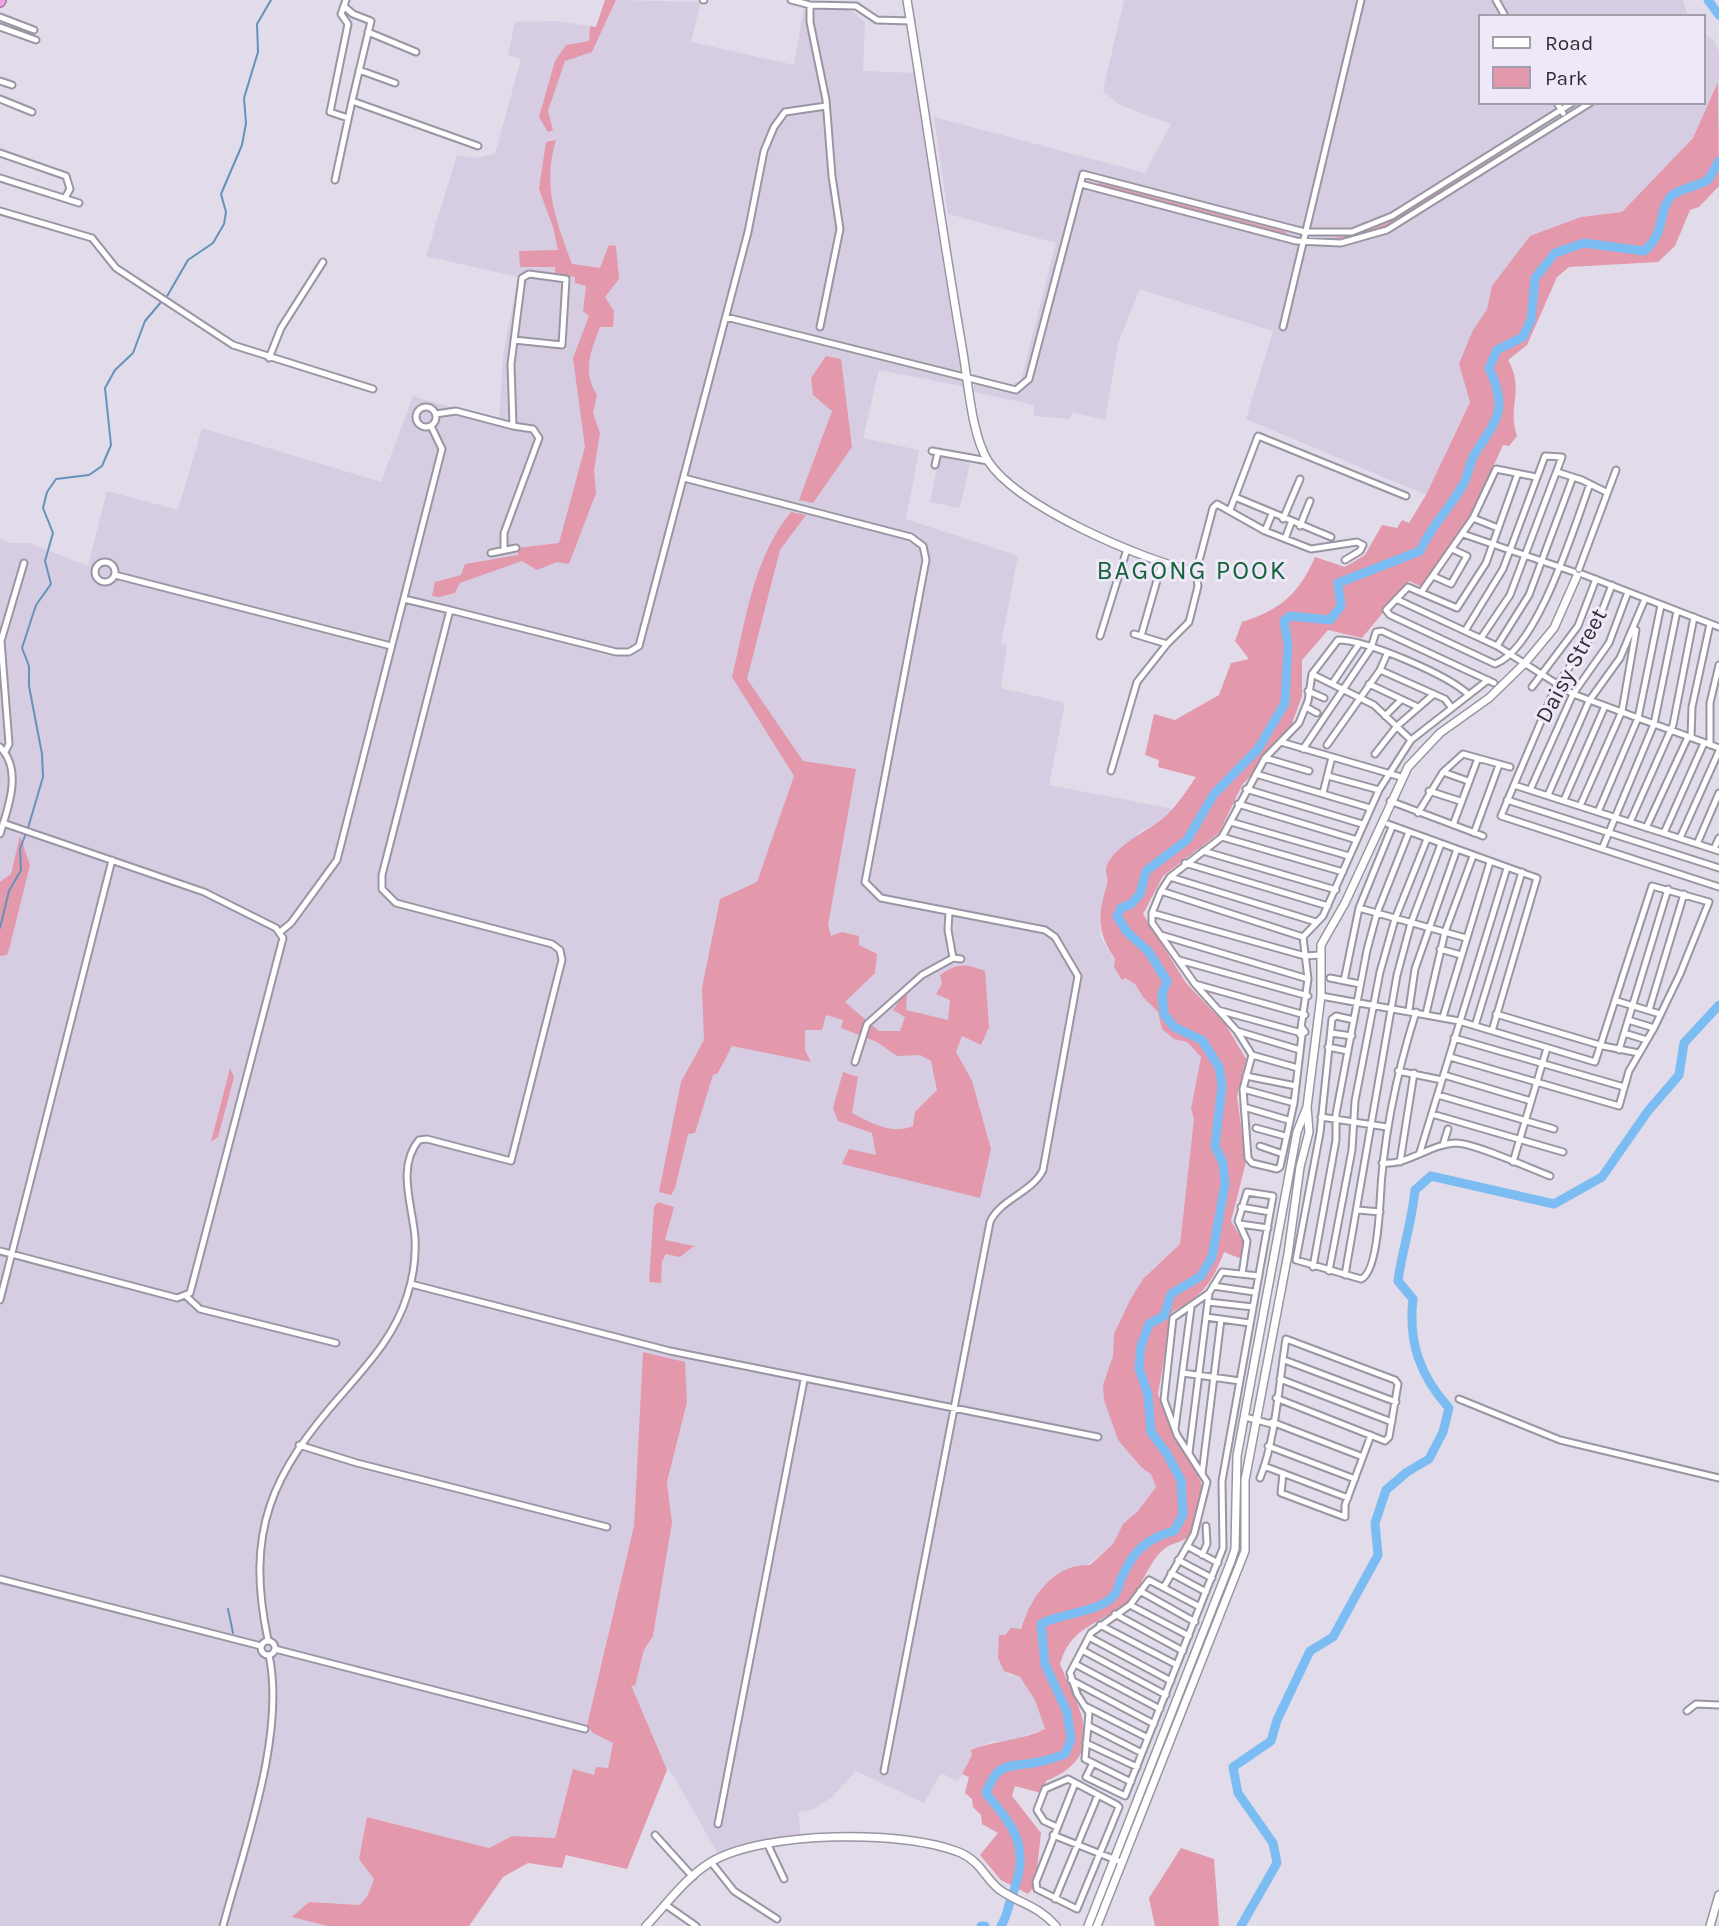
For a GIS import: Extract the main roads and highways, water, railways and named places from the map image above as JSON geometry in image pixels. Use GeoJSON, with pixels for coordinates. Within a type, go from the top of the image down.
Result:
{"type":"FeatureCollection","features":[{"type":"Feature","properties":{"kind":"waterway"},"geometry":{"type":"LineString","coordinates":[[166,298],[188,260],[213,243],[224,224],[226,212],[221,194],[242,145],[246,123],[244,98],[258,52],[257,24],[271,0]]}},
{"type":"Feature","properties":{"kind":"waterway"},"geometry":{"type":"LineString","coordinates":[[1708,0],[1719,15]]}},
{"type":"Feature","properties":{"kind":"waterway"},"geometry":{"type":"LineString","coordinates":[[1001,1926],[1017,1879],[1020,1852],[1013,1829],[986,1793],[990,1782],[1006,1767],[1045,1761],[1065,1754],[1071,1739],[1067,1712],[1045,1664],[1041,1624],[1110,1600],[1136,1553],[1156,1537],[1174,1531],[1183,1515],[1181,1480],[1151,1432],[1148,1395],[1139,1368],[1141,1346],[1149,1324],[1164,1316],[1171,1294],[1201,1276],[1212,1257],[1225,1184],[1223,1163],[1215,1146],[1222,1085],[1219,1067],[1202,1040],[1174,1027],[1164,1014],[1162,994],[1167,981],[1148,951],[1127,932],[1117,916],[1121,908],[1131,904],[1140,894],[1146,871],[1187,840],[1214,794],[1258,749],[1285,703],[1288,645],[1284,621],[1290,616],[1330,620],[1341,606],[1338,583],[1420,551],[1459,492],[1473,457],[1497,416],[1498,396],[1489,368],[1497,350],[1523,337],[1531,320],[1535,278],[1555,253],[1584,243],[1644,251],[1656,237],[1664,208],[1671,196],[1708,180],[1719,161]]}},
{"type":"Feature","properties":{"kind":"waterway"},"geometry":{"type":"LineString","coordinates":[[28,828],[43,777],[42,754],[29,686],[29,666],[22,648],[36,605],[51,584],[45,561],[53,533],[43,508],[47,492],[56,479],[89,475],[102,466],[111,445],[105,388],[115,370],[133,353],[145,321],[162,301]]}},
{"type":"Feature","properties":{"kind":"waterway"},"geometry":{"type":"LineString","coordinates":[[0,928],[9,891],[21,870],[20,849],[26,833]]}},
{"type":"Feature","properties":{"kind":"waterway"},"geometry":{"type":"LineString","coordinates":[[1241,1926],[1277,1863],[1273,1843],[1238,1793],[1233,1767],[1271,1741],[1277,1720],[1310,1651],[1333,1637],[1378,1555],[1375,1523],[1386,1490],[1407,1472],[1429,1459],[1443,1432],[1449,1408],[1430,1384],[1418,1358],[1412,1330],[1413,1299],[1398,1281],[1415,1190],[1431,1176],[1554,1204],[1602,1177],[1648,1111],[1679,1075],[1684,1043],[1719,1005]]}},
{"type":"Feature","properties":{"kind":"waterway"},"geometry":{"type":"LineString","coordinates":[[228,1609],[233,1633]]}},
{"type":"Feature","properties":{"kind":"district","name":"BAGONG POOK"},"geometry":{"type":"Point","coordinates":[1192,572]}}]}
